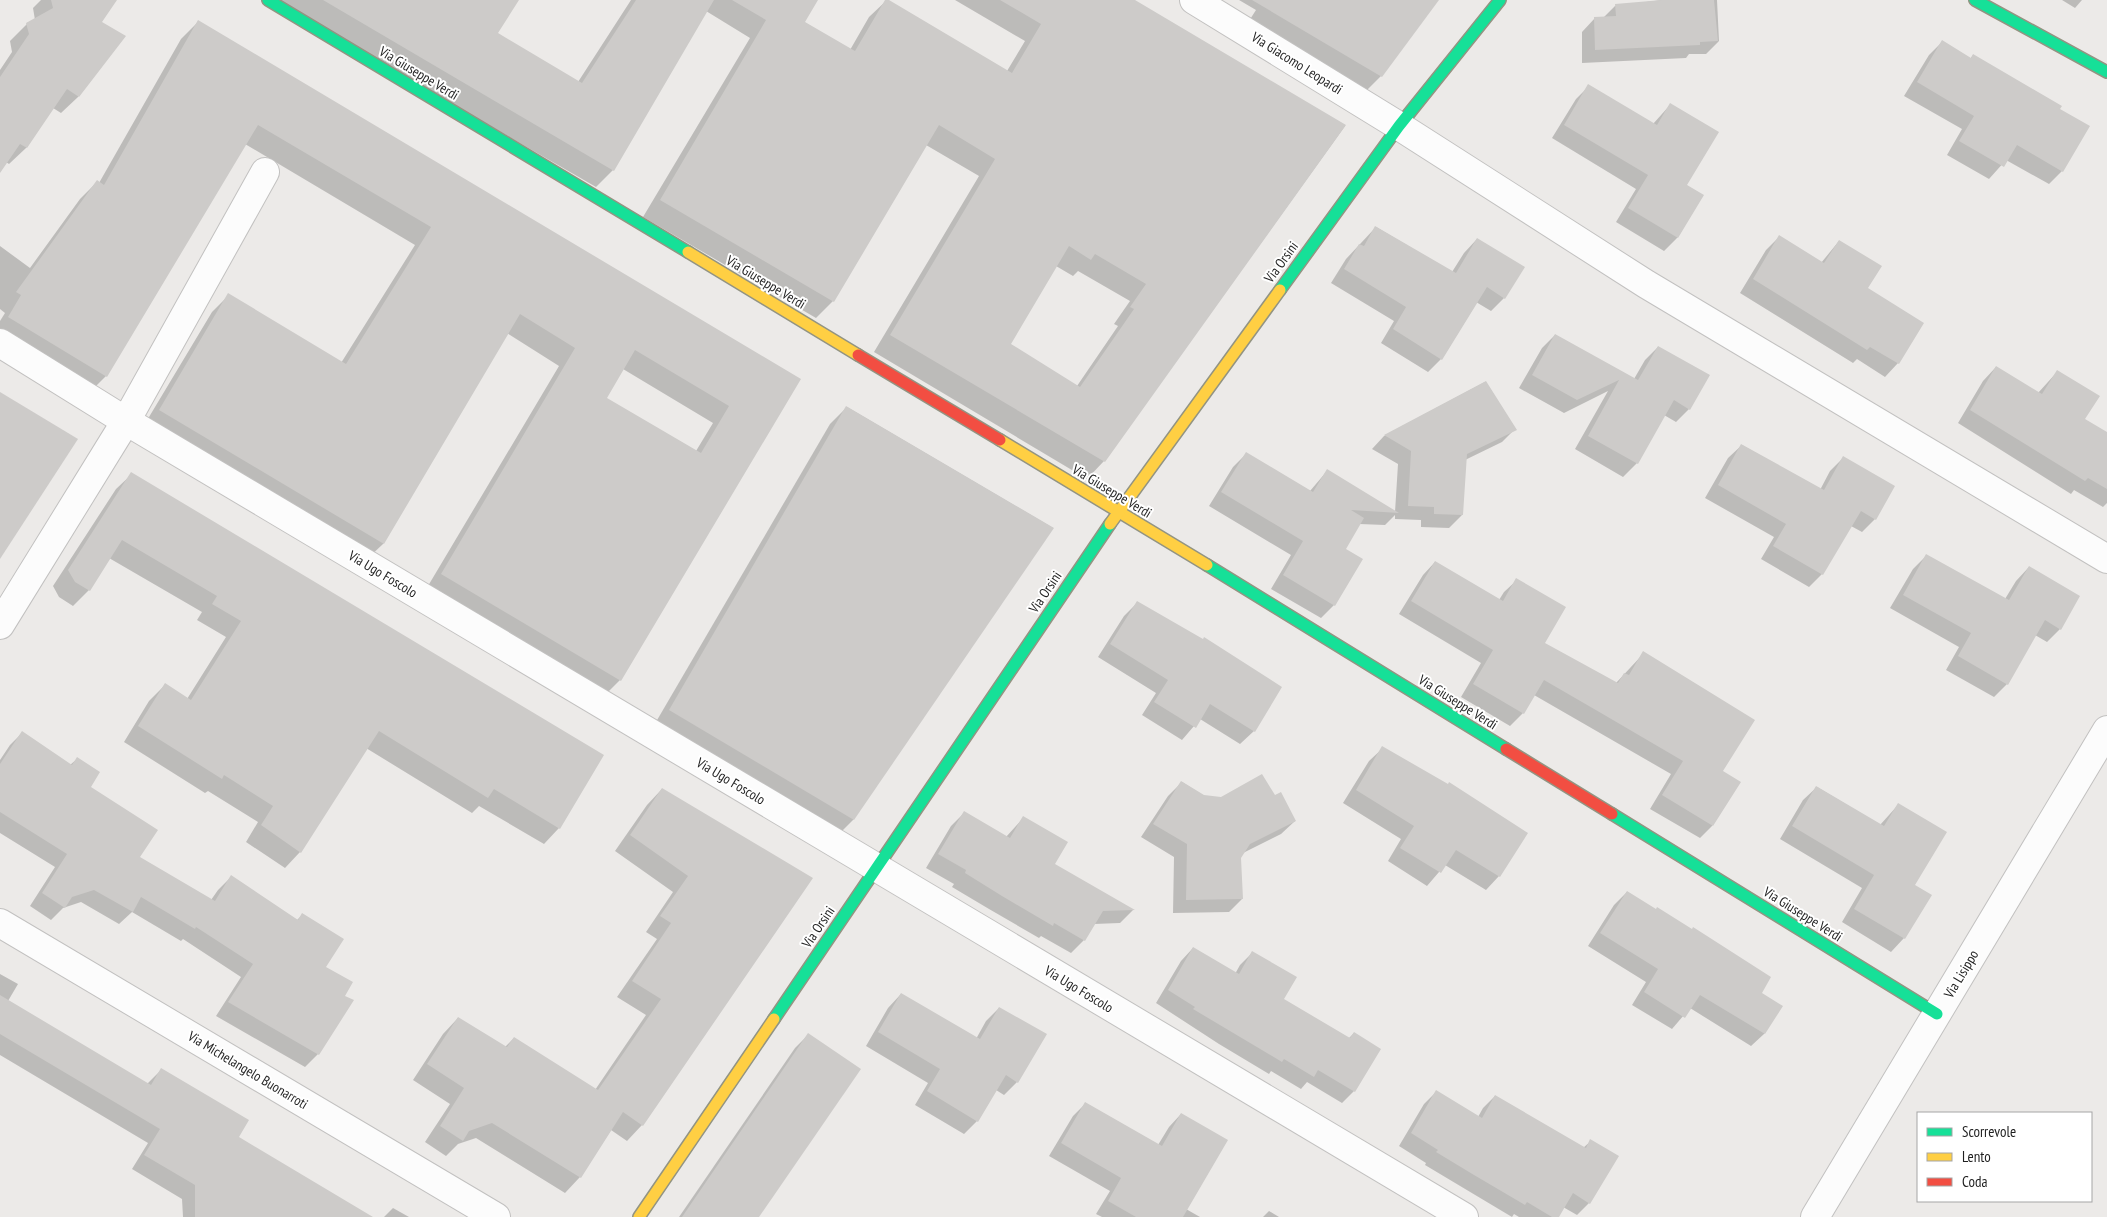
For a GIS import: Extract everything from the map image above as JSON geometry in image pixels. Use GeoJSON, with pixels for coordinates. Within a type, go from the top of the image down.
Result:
{"type":"FeatureCollection","features":[{"type":"Feature","properties":{"kind":"street","name":"Via Giuseppe Verdi"},"geometry":{"type":"LineString","coordinates":[[268,0],[1118,512],[1937,1014]]}},
{"type":"Feature","properties":{"kind":"street","name":"Via Giacomo Leopardi"},"geometry":{"type":"LineString","coordinates":[[1194,0],[1399,126],[1646,284],[2107,559]]}},
{"type":"Feature","properties":{"kind":"street","name":"Via Orsini"},"geometry":{"type":"LineString","coordinates":[[639,1217],[1118,512],[1399,126],[1500,0]]}},
{"type":"Feature","properties":{"kind":"street"},"geometry":{"type":"LineString","coordinates":[[1975,0],[2107,72]]}},
{"type":"Feature","properties":{"kind":"street"},"geometry":{"type":"LineString","coordinates":[[0,625],[126,421],[264,172]]}},
{"type":"Feature","properties":{"kind":"street","name":"Via Ugo Foscolo"},"geometry":{"type":"LineString","coordinates":[[0,344],[126,421],[1464,1217]]}},
{"type":"Feature","properties":{"kind":"street","name":"Via Lisippo"},"geometry":{"type":"LineString","coordinates":[[1815,1217],[2107,730]]}},
{"type":"Feature","properties":{"kind":"street","name":"Via Michelangelo Buonarroti"},"geometry":{"type":"LineString","coordinates":[[0,923],[496,1217]]}},
{"type":"Feature","properties":{"kind":"building"},"geometry":{"type":"Polygon","coordinates":[[[51,0],[117,0],[102,22],[126,36],[79,97],[67,89],[27,148],[20,144],[0,173],[0,77],[29,34],[26,23],[53,8],[51,0]]]}},
{"type":"Feature","properties":{"kind":"building"},"geometry":{"type":"Polygon","coordinates":[[[323,0],[519,0],[498,33],[582,83],[636,0],[714,0],[614,171],[323,0]]]}},
{"type":"Feature","properties":{"kind":"building"},"geometry":{"type":"Polygon","coordinates":[[[732,0],[818,0],[805,22],[855,51],[885,0],[889,0],[1012,73],[1041,24],[1000,0],[1135,0],[1346,125],[1105,462],[890,335],[995,159],[939,125],[834,302],[660,200],[766,20],[732,0]],[[1069,246],[1011,344],[1080,387],[1134,309],[1130,307],[1146,284],[1095,254],[1091,260],[1069,246]]]}},
{"type":"Feature","properties":{"kind":"building"},"geometry":{"type":"Polygon","coordinates":[[[1252,0],[1439,0],[1382,77],[1252,0]]]}},
{"type":"Feature","properties":{"kind":"building"},"geometry":{"type":"Polygon","coordinates":[[[1662,0],[1714,0],[1718,41],[1700,42],[1700,45],[1595,50],[1594,17],[1616,16],[1615,4],[1662,0]]]}},
{"type":"Feature","properties":{"kind":"building"},"geometry":{"type":"Polygon","coordinates":[[[198,20],[801,379],[621,681],[441,574],[575,348],[520,314],[384,544],[159,410],[228,293],[346,364],[431,227],[258,125],[107,377],[8,317],[21,295],[16,292],[97,180],[104,185],[198,20]],[[635,350],[607,398],[701,453],[729,406],[635,350]]]}},
{"type":"Feature","properties":{"kind":"building"},"geometry":{"type":"Polygon","coordinates":[[[1942,40],[1971,58],[1973,54],[2062,106],[2060,109],[2090,126],[2063,172],[2017,145],[2004,167],[1959,141],[1974,116],[1917,82],[1942,40]]]}},
{"type":"Feature","properties":{"kind":"building"},"geometry":{"type":"Polygon","coordinates":[[[1588,84],[1657,125],[1670,103],[1719,132],[1687,185],[1704,195],[1678,238],[1628,208],[1648,175],[1564,125],[1588,84]]]}},
{"type":"Feature","properties":{"kind":"building"},"geometry":{"type":"Polygon","coordinates":[[[1375,226],[1456,273],[1477,238],[1525,267],[1505,299],[1487,287],[1442,360],[1393,329],[1406,307],[1344,269],[1359,244],[1364,246],[1375,226]]]}},
{"type":"Feature","properties":{"kind":"building"},"geometry":{"type":"Polygon","coordinates":[[[1779,235],[1824,263],[1839,240],[1882,266],[1868,288],[1924,323],[1899,364],[1870,347],[1867,350],[1753,279],[1779,235]]]}},
{"type":"Feature","properties":{"kind":"building"},"geometry":{"type":"Polygon","coordinates":[[[1555,334],[1638,380],[1658,346],[1710,375],[1690,410],[1674,400],[1638,464],[1588,436],[1619,380],[1577,400],[1532,375],[1555,334]]]}},
{"type":"Feature","properties":{"kind":"building"},"geometry":{"type":"Polygon","coordinates":[[[1996,366],[2042,394],[2057,370],[2100,396],[2085,419],[2107,432],[2107,489],[2088,478],[2085,481],[1970,410],[1996,366]]]}},
{"type":"Feature","properties":{"kind":"building"},"geometry":{"type":"Polygon","coordinates":[[[1486,381],[1517,430],[1467,454],[1463,515],[1434,514],[1434,507],[1408,506],[1411,451],[1384,435],[1486,381]]]}},
{"type":"Feature","properties":{"kind":"building"},"geometry":{"type":"Polygon","coordinates":[[[0,392],[78,439],[0,559],[0,392]]]}},
{"type":"Feature","properties":{"kind":"building"},"geometry":{"type":"Polygon","coordinates":[[[846,406],[1054,528],[854,820],[669,710],[846,406]]]}},
{"type":"Feature","properties":{"kind":"building"},"geometry":{"type":"Polygon","coordinates":[[[1741,444],[1824,490],[1843,456],[1895,486],[1876,520],[1861,511],[1823,575],[1773,546],[1786,524],[1718,485],[1741,444]]]}},
{"type":"Feature","properties":{"kind":"building"},"geometry":{"type":"Polygon","coordinates":[[[1246,452],[1313,492],[1327,469],[1399,513],[1351,510],[1364,518],[1346,549],[1363,559],[1335,606],[1283,575],[1303,541],[1221,492],[1246,452]]]}},
{"type":"Feature","properties":{"kind":"building"},"geometry":{"type":"Polygon","coordinates":[[[131,472],[604,755],[560,829],[494,789],[488,798],[379,731],[301,853],[261,825],[273,806],[224,775],[222,779],[138,726],[165,683],[191,700],[241,621],[212,604],[217,596],[122,540],[90,591],[75,582],[68,570],[131,472]]]}},
{"type":"Feature","properties":{"kind":"building"},"geometry":{"type":"Polygon","coordinates":[[[1926,554],[2009,600],[2029,566],[2080,596],[2061,630],[2045,620],[2008,685],[1958,656],[1971,633],[1903,595],[1926,554]]]}},
{"type":"Feature","properties":{"kind":"building"},"geometry":{"type":"Polygon","coordinates":[[[1435,561],[1503,601],[1516,578],[1566,607],[1545,643],[1618,683],[1624,673],[1629,675],[1643,651],[1755,720],[1723,771],[1741,782],[1713,826],[1662,795],[1683,761],[1544,680],[1524,714],[1473,684],[1493,650],[1411,601],[1435,561]]]}},
{"type":"Feature","properties":{"kind":"building"},"geometry":{"type":"Polygon","coordinates":[[[1137,601],[1203,639],[1204,637],[1282,687],[1255,732],[1210,704],[1196,728],[1154,702],[1168,680],[1110,644],[1137,601]]]}},
{"type":"Feature","properties":{"kind":"building"},"geometry":{"type":"Polygon","coordinates":[[[22,731],[72,765],[77,757],[100,772],[91,787],[158,830],[140,857],[215,901],[231,875],[298,920],[302,913],[344,939],[326,967],[353,982],[345,996],[354,1000],[319,1055],[228,1002],[253,964],[196,927],[195,929],[141,897],[133,912],[94,890],[72,897],[65,908],[42,893],[67,854],[0,812],[0,764],[22,731]]]}},
{"type":"Feature","properties":{"kind":"building"},"geometry":{"type":"Polygon","coordinates":[[[1382,746],[1448,784],[1449,782],[1528,833],[1500,877],[1456,850],[1441,873],[1400,848],[1414,826],[1356,790],[1382,746]]]}},
{"type":"Feature","properties":{"kind":"building"},"geometry":{"type":"Polygon","coordinates":[[[1262,774],[1275,795],[1281,792],[1296,821],[1250,844],[1241,858],[1243,899],[1186,900],[1187,844],[1153,824],[1181,781],[1204,795],[1221,797],[1262,774]]]}},
{"type":"Feature","properties":{"kind":"building"},"geometry":{"type":"Polygon","coordinates":[[[1816,786],[1884,826],[1898,803],[1947,832],[1915,885],[1932,895],[1905,939],[1854,909],[1874,875],[1792,826],[1816,786]]]}},
{"type":"Feature","properties":{"kind":"building"},"geometry":{"type":"Polygon","coordinates":[[[662,788],[813,878],[643,1126],[623,1112],[581,1178],[492,1123],[469,1131],[463,1141],[440,1126],[464,1088],[427,1064],[458,1017],[507,1047],[514,1037],[598,1090],[661,999],[632,981],[671,923],[660,916],[688,876],[630,835],[662,788]]]}},
{"type":"Feature","properties":{"kind":"building"},"geometry":{"type":"Polygon","coordinates":[[[964,811],[1010,838],[1023,816],[1068,842],[1055,864],[1135,910],[1103,911],[1085,941],[1054,923],[1053,926],[965,873],[966,870],[938,854],[964,811]]]}},
{"type":"Feature","properties":{"kind":"building"},"geometry":{"type":"Polygon","coordinates":[[[1627,891],[1692,929],[1693,927],[1771,977],[1762,993],[1783,1006],[1765,1034],[1700,995],[1685,1018],[1644,992],[1658,969],[1600,933],[1627,891]]]}},
{"type":"Feature","properties":{"kind":"building"},"geometry":{"type":"Polygon","coordinates":[[[1193,947],[1239,974],[1252,951],[1297,977],[1284,999],[1350,1038],[1354,1032],[1381,1049],[1355,1092],[1318,1070],[1314,1077],[1284,1059],[1282,1062],[1193,1009],[1195,1007],[1168,990],[1193,947]]]}},
{"type":"Feature","properties":{"kind":"building"},"geometry":{"type":"Polygon","coordinates":[[[901,993],[980,1039],[999,1007],[1047,1034],[1018,1083],[1006,1075],[978,1122],[927,1091],[940,1069],[878,1032],[901,993]]]}},
{"type":"Feature","properties":{"kind":"building"},"geometry":{"type":"Polygon","coordinates":[[[0,995],[151,1085],[161,1068],[249,1120],[239,1137],[373,1217],[195,1217],[195,1185],[144,1155],[160,1129],[0,1034],[0,995]]]}},
{"type":"Feature","properties":{"kind":"building"},"geometry":{"type":"Polygon","coordinates":[[[808,1033],[861,1069],[759,1217],[682,1217],[808,1033]]]}},
{"type":"Feature","properties":{"kind":"building"},"geometry":{"type":"Polygon","coordinates":[[[1436,1090],[1482,1118],[1495,1095],[1586,1148],[1590,1139],[1619,1156],[1590,1204],[1573,1193],[1559,1217],[1552,1217],[1527,1202],[1525,1205],[1474,1175],[1436,1152],[1438,1150],[1411,1133],[1436,1090]]]}},
{"type":"Feature","properties":{"kind":"building"},"geometry":{"type":"Polygon","coordinates":[[[1085,1102],[1162,1146],[1181,1113],[1228,1140],[1183,1217],[1136,1217],[1108,1201],[1121,1178],[1061,1143],[1085,1102]]]}},
{"type":"Feature","properties":{"kind":"traffic: fast"},"geometry":{"type":"LineString","coordinates":[[268,0],[688,252]]}},
{"type":"Feature","properties":{"kind":"traffic: fast"},"geometry":{"type":"LineString","coordinates":[[1280,290],[1399,126],[1500,0]]}},
{"type":"Feature","properties":{"kind":"traffic: fast"},"geometry":{"type":"LineString","coordinates":[[1975,0],[2107,72]]}},
{"type":"Feature","properties":{"kind":"traffic: fast"},"geometry":{"type":"LineString","coordinates":[[774,1019],[1110,524]]}},
{"type":"Feature","properties":{"kind":"traffic: fast"},"geometry":{"type":"LineString","coordinates":[[1207,565],[1506,749]]}},
{"type":"Feature","properties":{"kind":"traffic: fast"},"geometry":{"type":"LineString","coordinates":[[1612,814],[1937,1014]]}},
{"type":"Feature","properties":{"kind":"traffic: slow"},"geometry":{"type":"LineString","coordinates":[[688,252],[858,355]]}},
{"type":"Feature","properties":{"kind":"traffic: slow"},"geometry":{"type":"LineString","coordinates":[[1110,524],[1280,290]]}},
{"type":"Feature","properties":{"kind":"traffic: slow"},"geometry":{"type":"LineString","coordinates":[[1000,440],[1207,565]]}},
{"type":"Feature","properties":{"kind":"traffic: slow"},"geometry":{"type":"LineString","coordinates":[[639,1217],[774,1019]]}},
{"type":"Feature","properties":{"kind":"traffic: jam"},"geometry":{"type":"LineString","coordinates":[[858,355],[1000,440]]}},
{"type":"Feature","properties":{"kind":"traffic: jam"},"geometry":{"type":"LineString","coordinates":[[1506,749],[1612,814]]}}]}
